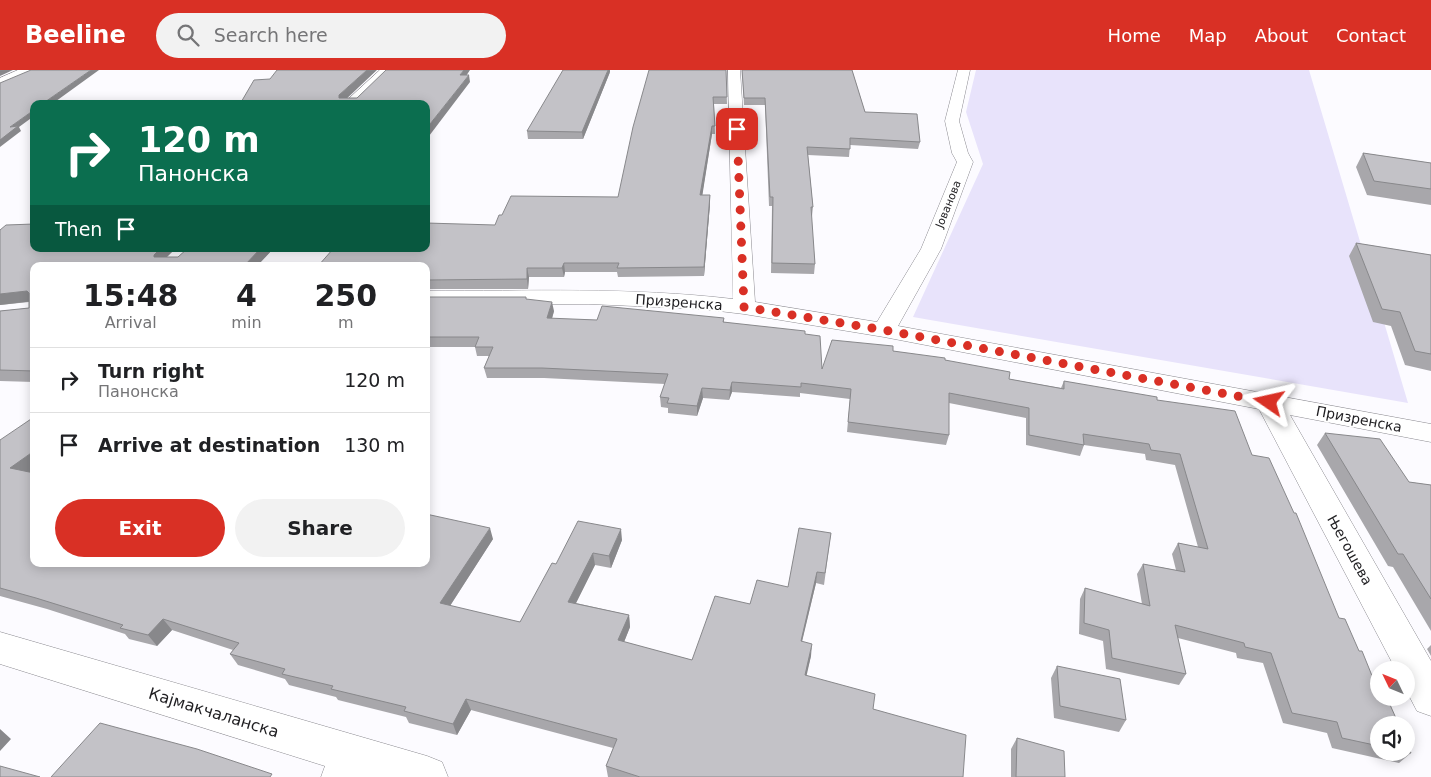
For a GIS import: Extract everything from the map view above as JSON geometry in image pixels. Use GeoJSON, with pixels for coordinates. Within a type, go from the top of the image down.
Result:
{"type":"FeatureCollection","features":[{"type":"Feature","properties":{"kind":"street"},"geometry":{"type":"LineString","coordinates":[[0,82],[28,70]]}},
{"type":"Feature","properties":{"kind":"street"},"geometry":{"type":"LineString","coordinates":[[354,100],[387,70]]}},
{"type":"Feature","properties":{"kind":"street"},"geometry":{"type":"LineString","coordinates":[[734,70],[744,307]]}},
{"type":"Feature","properties":{"kind":"street","name":"Јованова"},"geometry":{"type":"LineString","coordinates":[[884,330],[931,249],[965,162],[960,153],[952,121],[964,70]]}},
{"type":"Feature","properties":{"kind":"street","name":"Призренска"},"geometry":{"type":"LineString","coordinates":[[430,298],[599,297],[702,302],[744,307],[884,330],[1431,433]]}},
{"type":"Feature","properties":{"kind":"street","name":"Његошева"},"geometry":{"type":"LineString","coordinates":[[1269,402],[1431,698]]}},
{"type":"Feature","properties":{"kind":"street","name":"Кајмакчаланска"},"geometry":{"type":"LineString","coordinates":[[0,648],[349,766],[427,777]]}},
{"type":"Feature","properties":{"kind":"shaded area"},"geometry":{"type":"Polygon","coordinates":[[[976,70],[1309,70],[1408,403],[913,317],[983,164],[966,112],[976,70]]]}},
{"type":"Feature","properties":{"kind":"building"},"geometry":{"type":"Polygon","coordinates":[[[31,70],[91,70],[48,100],[30,100],[30,113],[10,127],[18,126],[0,140],[0,83],[31,70]]]}},
{"type":"Feature","properties":{"kind":"building"},"geometry":{"type":"Polygon","coordinates":[[[277,70],[367,70],[339,95],[339,98],[357,98],[386,70],[464,70],[460,75],[469,75],[430,124],[430,100],[242,100],[254,80],[270,79],[277,70]]]}},
{"type":"Feature","properties":{"kind":"building"},"geometry":{"type":"Polygon","coordinates":[[[563,70],[608,70],[582,132],[527,131],[563,70]]]}},
{"type":"Feature","properties":{"kind":"building"},"geometry":{"type":"Polygon","coordinates":[[[649,70],[726,70],[727,97],[713,97],[715,126],[712,126],[700,195],[710,195],[704,267],[617,268],[619,263],[564,263],[562,268],[527,268],[527,279],[430,280],[430,262],[322,262],[330,252],[430,252],[430,223],[495,225],[511,196],[618,197],[633,127],[649,70]]]}},
{"type":"Feature","properties":{"kind":"building"},"geometry":{"type":"Polygon","coordinates":[[[742,70],[852,70],[865,112],[917,114],[920,142],[850,138],[850,149],[807,147],[813,207],[811,207],[815,264],[772,263],[773,197],[770,197],[765,98],[744,98],[742,70]]]}},
{"type":"Feature","properties":{"kind":"building"},"geometry":{"type":"Polygon","coordinates":[[[1363,153],[1431,163],[1431,189],[1374,181],[1363,153]]]}},
{"type":"Feature","properties":{"kind":"building"},"geometry":{"type":"Polygon","coordinates":[[[30,224],[30,252],[157,252],[154,257],[178,257],[184,252],[257,252],[248,262],[30,262],[30,371],[0,370],[0,311],[29,308],[29,293],[27,291],[0,294],[0,230],[6,225],[30,224]]]}},
{"type":"Feature","properties":{"kind":"building"},"geometry":{"type":"Polygon","coordinates":[[[1356,243],[1431,255],[1431,354],[1415,351],[1400,312],[1382,309],[1356,243]]]}},
{"type":"Feature","properties":{"kind":"building"},"geometry":{"type":"Polygon","coordinates":[[[430,297],[526,297],[526,299],[552,302],[547,318],[597,320],[602,306],[724,318],[723,322],[805,331],[805,334],[820,336],[822,369],[832,340],[893,346],[893,351],[945,358],[945,360],[1010,372],[1009,379],[1064,389],[1064,381],[1157,397],[1157,400],[1235,411],[1252,455],[1269,458],[1294,513],[1296,513],[1339,618],[1345,619],[1359,651],[1362,651],[1370,671],[1370,706],[1391,706],[1395,716],[1370,716],[1370,744],[1342,738],[1337,722],[1292,713],[1271,653],[1245,647],[1244,643],[1175,625],[1186,674],[1112,658],[1109,630],[1084,623],[1085,588],[1150,606],[1143,564],[1185,572],[1178,543],[1208,549],[1180,454],[1151,450],[1149,444],[1083,434],[1084,445],[1029,435],[1029,408],[949,393],[949,435],[848,422],[851,389],[801,383],[801,387],[732,382],[730,390],[702,388],[697,406],[667,403],[669,398],[660,397],[668,374],[542,368],[484,368],[493,347],[475,347],[479,337],[430,337],[430,297]]]}},
{"type":"Feature","properties":{"kind":"building"},"geometry":{"type":"Polygon","coordinates":[[[30,420],[30,454],[10,468],[30,472],[30,567],[430,567],[430,515],[490,528],[440,603],[520,622],[552,563],[556,564],[578,521],[621,529],[609,556],[593,553],[568,602],[629,615],[618,640],[692,660],[715,596],[750,604],[757,580],[788,587],[799,528],[831,533],[825,573],[817,572],[801,641],[812,644],[805,675],[875,694],[873,709],[966,735],[963,777],[640,777],[606,766],[617,739],[466,699],[453,724],[404,711],[406,707],[331,689],[333,686],[282,674],[285,669],[230,654],[239,643],[163,619],[148,635],[120,628],[123,625],[0,588],[0,440],[30,420]]]}},
{"type":"Feature","properties":{"kind":"building"},"geometry":{"type":"Polygon","coordinates":[[[1325,433],[1380,439],[1409,482],[1431,485],[1431,599],[1403,554],[1398,554],[1325,433]]]}},
{"type":"Feature","properties":{"kind":"building"},"geometry":{"type":"Polygon","coordinates":[[[1057,666],[1120,679],[1126,720],[1060,706],[1057,666]]]}},
{"type":"Feature","properties":{"kind":"building"},"geometry":{"type":"Polygon","coordinates":[[[100,723],[197,749],[272,774],[270,777],[51,777],[100,723]]]}},
{"type":"Feature","properties":{"kind":"building"},"geometry":{"type":"Polygon","coordinates":[[[1017,738],[1064,751],[1065,777],[1016,777],[1017,738]]]}},
{"type":"Feature","properties":{"kind":"building"},"geometry":{"type":"Polygon","coordinates":[[[0,766],[40,777],[0,777],[0,766]]]}},
{"type":"Feature","properties":{"kind":"route"},"geometry":{"type":"LineString","coordinates":[[737,129],[744,307],[884,330],[1269,402]]}}]}
